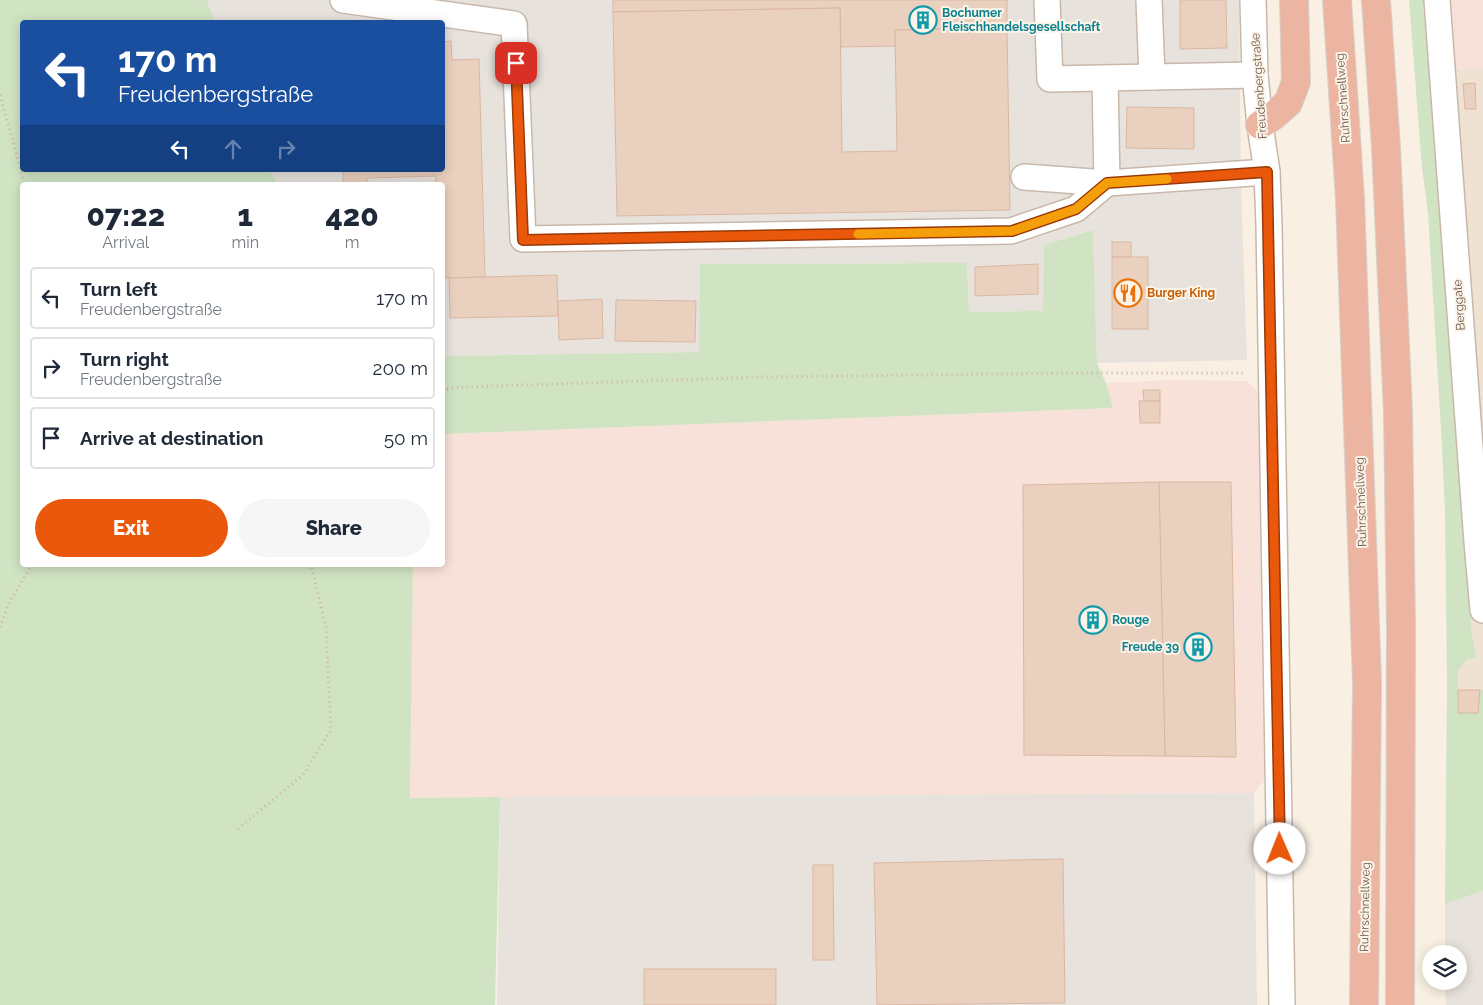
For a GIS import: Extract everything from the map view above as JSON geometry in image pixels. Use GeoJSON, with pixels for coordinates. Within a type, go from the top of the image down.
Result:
{"type":"FeatureCollection","features":[{"type":"Feature","properties":{"kind":"highway"},"geometry":{"type":"LineString","coordinates":[[1260,125],[1274,116],[1288,103],[1296,82],[1294,0]]}},
{"type":"Feature","properties":{"kind":"highway","name":"Ruhrschnellweg"},"geometry":{"type":"LineString","coordinates":[[1337,0],[1350,199],[1366,673],[1364,1005]]}},
{"type":"Feature","properties":{"kind":"highway"},"geometry":{"type":"LineString","coordinates":[[1376,0],[1386,147],[1398,412],[1401,628],[1400,1005]]}},
{"type":"Feature","properties":{"kind":"street"},"geometry":{"type":"LineString","coordinates":[[343,0],[374,2],[514,24],[523,240],[1012,231],[1076,209],[1107,183]]}},
{"type":"Feature","properties":{"kind":"street"},"geometry":{"type":"LineString","coordinates":[[1047,0],[1050,79],[1255,75]]}},
{"type":"Feature","properties":{"kind":"street"},"geometry":{"type":"LineString","coordinates":[[1149,0],[1152,77]]}},
{"type":"Feature","properties":{"kind":"street","name":"Freudenbergstraße"},"geometry":{"type":"LineString","coordinates":[[1253,0],[1255,75],[1267,172],[1282,1005]]}},
{"type":"Feature","properties":{"kind":"street","name":"Berggate"},"geometry":{"type":"LineString","coordinates":[[1437,0],[1476,542],[1483,610]]}},
{"type":"Feature","properties":{"kind":"street"},"geometry":{"type":"LineString","coordinates":[[1105,78],[1107,183]]}},
{"type":"Feature","properties":{"kind":"street"},"geometry":{"type":"LineString","coordinates":[[1024,177],[1107,183],[1267,172]]}},
{"type":"Feature","properties":{"kind":"path"},"geometry":{"type":"LineString","coordinates":[[0,95],[20,167]]}},
{"type":"Feature","properties":{"kind":"path"},"geometry":{"type":"LineString","coordinates":[[445,390],[463,387],[764,377],[1075,373],[1272,373]]}},
{"type":"Feature","properties":{"kind":"path"},"geometry":{"type":"LineString","coordinates":[[0,627],[10,601],[31,567]]}},
{"type":"Feature","properties":{"kind":"path"},"geometry":{"type":"LineString","coordinates":[[238,829],[303,775],[330,730],[326,627],[311,567]]}},
{"type":"Feature","properties":{"kind":"shaded area"},"geometry":{"type":"Polygon","coordinates":[[[207,0],[1239,0],[1241,189],[1247,360],[1097,363],[1093,230],[1045,245],[1043,311],[969,312],[967,263],[700,264],[700,352],[445,356],[445,182],[277,182],[270,172],[445,172],[445,20],[214,20],[207,0]]]}},
{"type":"Feature","properties":{"kind":"shaded area"},"geometry":{"type":"Polygon","coordinates":[[[1423,0],[1483,0],[1483,68],[1429,70],[1423,0]]]}},
{"type":"Feature","properties":{"kind":"shaded area"},"geometry":{"type":"Polygon","coordinates":[[[1483,68],[1483,690],[1480,691],[1478,713],[1458,713],[1458,671],[1467,660],[1476,658],[1472,633],[1429,70],[1483,68]]]}},
{"type":"Feature","properties":{"kind":"shaded area"},"geometry":{"type":"Polygon","coordinates":[[[1173,380],[1247,381],[1258,392],[1264,781],[1254,793],[410,798],[413,567],[445,567],[445,434],[1113,408],[1106,383],[1173,380]]]}},
{"type":"Feature","properties":{"kind":"shaded area"},"geometry":{"type":"Polygon","coordinates":[[[1254,793],[1257,1005],[497,1005],[500,797],[1254,793]]]}},
{"type":"Feature","properties":{"kind":"shaded area"},"geometry":{"type":"Polygon","coordinates":[[[1483,891],[1483,1005],[1446,1005],[1445,990],[1467,990],[1467,945],[1445,945],[1445,904],[1483,891]]]}},
{"type":"Feature","properties":{"kind":"green space"},"geometry":{"type":"Polygon","coordinates":[[[0,0],[207,0],[214,20],[20,20],[20,172],[270,172],[277,182],[20,182],[20,567],[413,567],[410,798],[500,797],[495,1005],[0,1005],[0,0]]]}},
{"type":"Feature","properties":{"kind":"green space"},"geometry":{"type":"Polygon","coordinates":[[[1409,0],[1423,0],[1472,633],[1476,658],[1467,660],[1458,671],[1458,712],[1478,713],[1480,690],[1483,690],[1483,891],[1445,904],[1447,683],[1445,511],[1428,213],[1422,168],[1409,0]]]}},
{"type":"Feature","properties":{"kind":"green space"},"geometry":{"type":"Polygon","coordinates":[[[1093,230],[1097,363],[1106,383],[1113,408],[445,434],[445,356],[699,352],[700,264],[967,263],[969,312],[1043,311],[1044,245],[1093,230]]]}},
{"type":"Feature","properties":{"kind":"building","name":"Bochumer Fleischhandelsgesellschaft"},"geometry":{"type":"Polygon","coordinates":[[[613,0],[1007,0],[1007,28],[895,30],[896,46],[841,47],[840,8],[613,12],[613,0]]]}},
{"type":"Feature","properties":{"kind":"building"},"geometry":{"type":"Polygon","coordinates":[[[1180,0],[1226,0],[1227,48],[1180,49],[1180,0]]]}},
{"type":"Feature","properties":{"kind":"building"},"geometry":{"type":"Polygon","coordinates":[[[840,8],[842,152],[897,151],[895,30],[1007,28],[1010,210],[617,216],[613,12],[840,8]]]}},
{"type":"Feature","properties":{"kind":"building"},"geometry":{"type":"Polygon","coordinates":[[[451,41],[452,60],[479,59],[485,277],[445,278],[445,182],[436,182],[436,176],[367,178],[367,182],[343,182],[343,172],[445,172],[445,42],[451,41]]]}},
{"type":"Feature","properties":{"kind":"building"},"geometry":{"type":"Polygon","coordinates":[[[1475,83],[1476,109],[1465,109],[1463,84],[1475,83]]]}},
{"type":"Feature","properties":{"kind":"building"},"geometry":{"type":"Polygon","coordinates":[[[1127,107],[1194,108],[1194,149],[1126,148],[1127,107]]]}},
{"type":"Feature","properties":{"kind":"building"},"geometry":{"type":"Polygon","coordinates":[[[1112,242],[1131,242],[1131,257],[1112,257],[1112,242]]]}},
{"type":"Feature","properties":{"kind":"building"},"geometry":{"type":"Polygon","coordinates":[[[1112,257],[1148,257],[1148,329],[1112,329],[1112,257]]]}},
{"type":"Feature","properties":{"kind":"building"},"geometry":{"type":"Polygon","coordinates":[[[1038,264],[1038,294],[975,296],[975,267],[1038,264]]]}},
{"type":"Feature","properties":{"kind":"building"},"geometry":{"type":"Polygon","coordinates":[[[557,275],[558,316],[450,318],[449,278],[557,275]]]}},
{"type":"Feature","properties":{"kind":"building"},"geometry":{"type":"Polygon","coordinates":[[[602,299],[603,338],[559,340],[558,301],[602,299]]]}},
{"type":"Feature","properties":{"kind":"building"},"geometry":{"type":"Polygon","coordinates":[[[616,300],[696,301],[695,342],[615,341],[616,300]]]}},
{"type":"Feature","properties":{"kind":"building"},"geometry":{"type":"Polygon","coordinates":[[[1143,390],[1160,390],[1160,401],[1144,401],[1143,390]]]}},
{"type":"Feature","properties":{"kind":"building"},"geometry":{"type":"Polygon","coordinates":[[[1139,401],[1160,401],[1160,423],[1140,423],[1139,401]]]}},
{"type":"Feature","properties":{"kind":"building","name":"Freude 39"},"geometry":{"type":"Polygon","coordinates":[[[1159,482],[1231,482],[1236,757],[1165,756],[1159,482]]]}},
{"type":"Feature","properties":{"kind":"building","name":"Rouge"},"geometry":{"type":"Polygon","coordinates":[[[1159,482],[1165,756],[1024,755],[1023,485],[1159,482]]]}},
{"type":"Feature","properties":{"kind":"building"},"geometry":{"type":"Polygon","coordinates":[[[1458,690],[1480,690],[1478,713],[1458,713],[1458,690]]]}},
{"type":"Feature","properties":{"kind":"building"},"geometry":{"type":"Polygon","coordinates":[[[1063,859],[1065,1003],[877,1005],[874,863],[1063,859]]]}},
{"type":"Feature","properties":{"kind":"building"},"geometry":{"type":"Polygon","coordinates":[[[813,865],[833,865],[834,960],[813,960],[813,865]]]}},
{"type":"Feature","properties":{"kind":"building"},"geometry":{"type":"Polygon","coordinates":[[[644,969],[776,969],[776,1005],[644,1005],[644,969]]]}},
{"type":"Feature","properties":{"kind":"slow traffic"},"geometry":{"type":"LineString","coordinates":[[858,234],[1012,231],[1076,209],[1107,183],[1167,179]]}},
{"type":"Feature","properties":{"kind":"place","name":"Bochumer Fleischhandelsgesellschaft"},"geometry":{"type":"Point","coordinates":[923,20]}},
{"type":"Feature","properties":{"kind":"place","name":"Burger King"},"geometry":{"type":"Point","coordinates":[1128,293]}},
{"type":"Feature","properties":{"kind":"place","name":"Rouge"},"geometry":{"type":"Point","coordinates":[1093,620]}},
{"type":"Feature","properties":{"kind":"place","name":"Freude 39"},"geometry":{"type":"Point","coordinates":[1198,647]}},
{"type":"Feature","properties":{"kind":"route"},"geometry":{"type":"LineString","coordinates":[[516,63],[523,240],[1012,231],[1076,209],[1107,183],[1267,172],[1272,343],[1280,849]]}}]}
